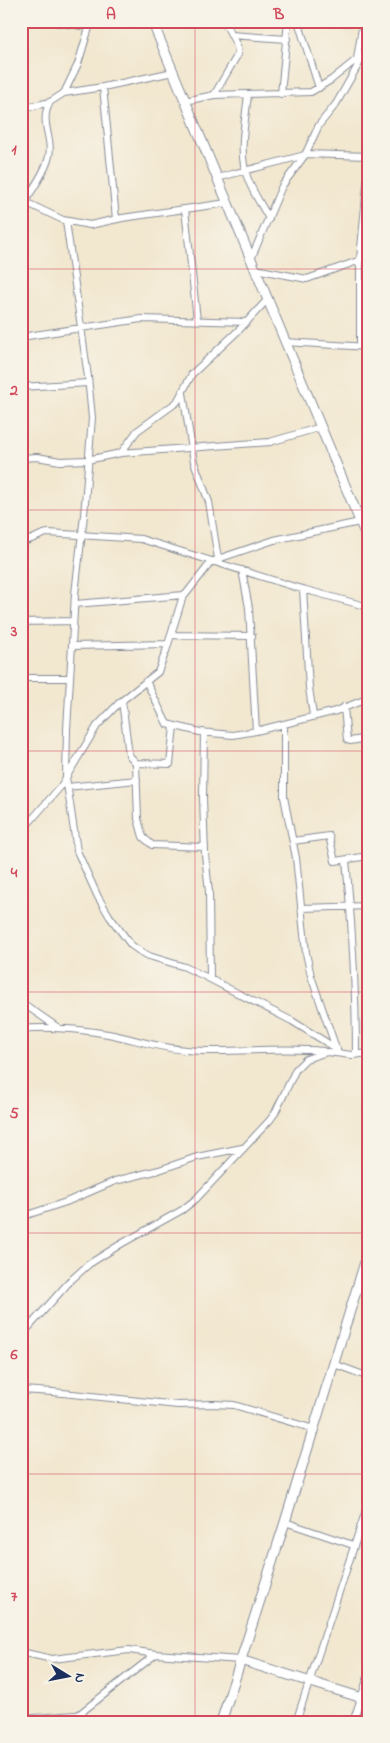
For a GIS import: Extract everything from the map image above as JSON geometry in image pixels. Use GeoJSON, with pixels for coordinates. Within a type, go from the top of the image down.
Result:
{"type":"FeatureCollection","features":[{"type":"Feature","properties":{"kind":"street"},"geometry":{"type":"LineString","coordinates":[[47,21],[90,24],[78,64],[64,93]]}},
{"type":"Feature","properties":{"kind":"street"},"geometry":{"type":"LineString","coordinates":[[152,21],[226,203],[369,543]]}},
{"type":"Feature","properties":{"kind":"street"},"geometry":{"type":"LineString","coordinates":[[214,95],[238,54],[237,46],[224,21]]}},
{"type":"Feature","properties":{"kind":"street"},"geometry":{"type":"LineString","coordinates":[[280,94],[288,21]]}},
{"type":"Feature","properties":{"kind":"street"},"geometry":{"type":"LineString","coordinates":[[298,21],[319,88]]}},
{"type":"Feature","properties":{"kind":"street"},"geometry":{"type":"LineString","coordinates":[[315,21],[360,22],[357,59]]}},
{"type":"Feature","properties":{"kind":"street"},"geometry":{"type":"LineString","coordinates":[[231,35],[287,39]]}},
{"type":"Feature","properties":{"kind":"street"},"geometry":{"type":"LineString","coordinates":[[184,101],[214,95],[311,92],[367,51]]}},
{"type":"Feature","properties":{"kind":"street"},"geometry":{"type":"LineString","coordinates":[[251,259],[282,186],[305,154],[319,125],[336,104],[367,51]]}},
{"type":"Feature","properties":{"kind":"street"},"geometry":{"type":"LineString","coordinates":[[21,109],[50,102],[64,93],[173,72]]}},
{"type":"Feature","properties":{"kind":"street"},"geometry":{"type":"LineString","coordinates":[[103,87],[116,219]]}},
{"type":"Feature","properties":{"kind":"street"},"geometry":{"type":"LineString","coordinates":[[248,94],[243,153],[245,172],[268,219]]}},
{"type":"Feature","properties":{"kind":"street"},"geometry":{"type":"LineString","coordinates":[[50,102],[45,111],[44,118],[50,148],[49,159],[22,203],[66,221],[90,225],[116,219],[226,203]]}},
{"type":"Feature","properties":{"kind":"street"},"geometry":{"type":"LineString","coordinates":[[216,178],[245,172],[305,154],[369,156]]}},
{"type":"Feature","properties":{"kind":"street"},"geometry":{"type":"LineString","coordinates":[[360,347],[360,259],[369,163]]}},
{"type":"Feature","properties":{"kind":"street"},"geometry":{"type":"LineString","coordinates":[[185,209],[197,320]]}},
{"type":"Feature","properties":{"kind":"street"},"geometry":{"type":"LineString","coordinates":[[66,221],[92,422],[87,460],[69,678],[66,777],[77,851],[98,897],[131,945],[149,956],[185,967],[292,1021],[337,1051]]}},
{"type":"Feature","properties":{"kind":"street"},"geometry":{"type":"LineString","coordinates":[[255,269],[307,279],[369,257]]}},
{"type":"Feature","properties":{"kind":"street"},"geometry":{"type":"LineString","coordinates":[[121,453],[137,431],[173,405],[183,393],[192,374],[247,322],[268,299]]}},
{"type":"Feature","properties":{"kind":"street"},"geometry":{"type":"LineString","coordinates":[[21,337],[141,319],[247,322]]}},
{"type":"Feature","properties":{"kind":"street"},"geometry":{"type":"LineString","coordinates":[[285,342],[369,347]]}},
{"type":"Feature","properties":{"kind":"street"},"geometry":{"type":"LineString","coordinates":[[21,387],[88,383]]}},
{"type":"Feature","properties":{"kind":"street"},"geometry":{"type":"LineString","coordinates":[[183,393],[195,469],[208,502],[215,560]]}},
{"type":"Feature","properties":{"kind":"street"},"geometry":{"type":"LineString","coordinates":[[21,458],[37,457],[60,461],[87,460],[121,453],[270,442],[321,427]]}},
{"type":"Feature","properties":{"kind":"street"},"geometry":{"type":"LineString","coordinates":[[21,832],[61,786],[92,732],[122,700],[158,672],[184,595],[215,560],[274,540],[360,522]]}},
{"type":"Feature","properties":{"kind":"street"},"geometry":{"type":"LineString","coordinates":[[21,553],[23,541],[44,534],[141,539],[215,560],[303,589],[369,607]]}},
{"type":"Feature","properties":{"kind":"street"},"geometry":{"type":"LineString","coordinates":[[242,570],[250,608],[256,731]]}},
{"type":"Feature","properties":{"kind":"street"},"geometry":{"type":"LineString","coordinates":[[303,589],[309,688],[313,715]]}},
{"type":"Feature","properties":{"kind":"street"},"geometry":{"type":"LineString","coordinates":[[75,604],[184,595]]}},
{"type":"Feature","properties":{"kind":"street"},"geometry":{"type":"LineString","coordinates":[[21,622],[73,621]]}},
{"type":"Feature","properties":{"kind":"street"},"geometry":{"type":"LineString","coordinates":[[171,635],[252,636]]}},
{"type":"Feature","properties":{"kind":"street"},"geometry":{"type":"LineString","coordinates":[[72,646],[168,644]]}},
{"type":"Feature","properties":{"kind":"street"},"geometry":{"type":"LineString","coordinates":[[21,678],[69,678]]}},
{"type":"Feature","properties":{"kind":"street"},"geometry":{"type":"LineString","coordinates":[[146,681],[165,723],[204,732],[232,735],[336,711],[369,698]]}},
{"type":"Feature","properties":{"kind":"street"},"geometry":{"type":"LineString","coordinates":[[122,700],[129,755],[136,763],[140,830],[147,842],[152,845],[205,847]]}},
{"type":"Feature","properties":{"kind":"street"},"geometry":{"type":"LineString","coordinates":[[344,707],[347,740],[369,738]]}},
{"type":"Feature","properties":{"kind":"street"},"geometry":{"type":"LineString","coordinates":[[284,724],[283,789],[293,842],[306,952],[311,976],[337,1051]]}},
{"type":"Feature","properties":{"kind":"street"},"geometry":{"type":"LineString","coordinates":[[136,763],[170,764],[174,726]]}},
{"type":"Feature","properties":{"kind":"street"},"geometry":{"type":"LineString","coordinates":[[204,732],[203,798],[209,892],[210,979]]}},
{"type":"Feature","properties":{"kind":"street"},"geometry":{"type":"LineString","coordinates":[[67,787],[137,780]]}},
{"type":"Feature","properties":{"kind":"street"},"geometry":{"type":"LineString","coordinates":[[293,842],[329,836],[334,861],[369,856]]}},
{"type":"Feature","properties":{"kind":"street"},"geometry":{"type":"LineString","coordinates":[[346,860],[351,907],[356,1007],[356,1055]]}},
{"type":"Feature","properties":{"kind":"street"},"geometry":{"type":"LineString","coordinates":[[301,908],[369,906]]}},
{"type":"Feature","properties":{"kind":"street"},"geometry":{"type":"LineString","coordinates":[[21,1002],[58,1028]]}},
{"type":"Feature","properties":{"kind":"street"},"geometry":{"type":"LineString","coordinates":[[21,1029],[46,1027],[108,1034],[156,1046],[184,1050],[310,1050],[327,1052]]}},
{"type":"Feature","properties":{"kind":"street"},"geometry":{"type":"LineString","coordinates":[[21,1336],[84,1268],[188,1205],[275,1113],[300,1064],[310,1057],[327,1052],[337,1051],[356,1055],[369,1054]]}},
{"type":"Feature","properties":{"kind":"street"},"geometry":{"type":"LineString","coordinates":[[21,1217],[66,1202],[115,1180],[159,1170],[196,1157],[242,1148]]}},
{"type":"Feature","properties":{"kind":"street"},"geometry":{"type":"LineString","coordinates":[[221,1722],[369,1248]]}},
{"type":"Feature","properties":{"kind":"street"},"geometry":{"type":"LineString","coordinates":[[334,1364],[369,1377]]}},
{"type":"Feature","properties":{"kind":"street"},"geometry":{"type":"LineString","coordinates":[[21,1390],[178,1405],[234,1405],[314,1429]]}},
{"type":"Feature","properties":{"kind":"street"},"geometry":{"type":"LineString","coordinates":[[296,1722],[353,1545],[365,1524],[369,1501]]}},
{"type":"Feature","properties":{"kind":"street"},"geometry":{"type":"LineString","coordinates":[[285,1522],[353,1545]]}},
{"type":"Feature","properties":{"kind":"street"},"geometry":{"type":"LineString","coordinates":[[21,1652],[52,1659],[129,1650],[156,1654],[240,1660],[365,1698]]}},
{"type":"Feature","properties":{"kind":"street"},"geometry":{"type":"LineString","coordinates":[[69,1722],[156,1654]]}},
{"type":"Feature","properties":{"kind":"street"},"geometry":{"type":"LineString","coordinates":[[353,1722],[365,1698],[369,1674]]}},
{"type":"Feature","properties":{"kind":"street"},"geometry":{"type":"LineString","coordinates":[[21,1719],[78,1715]]}}]}
